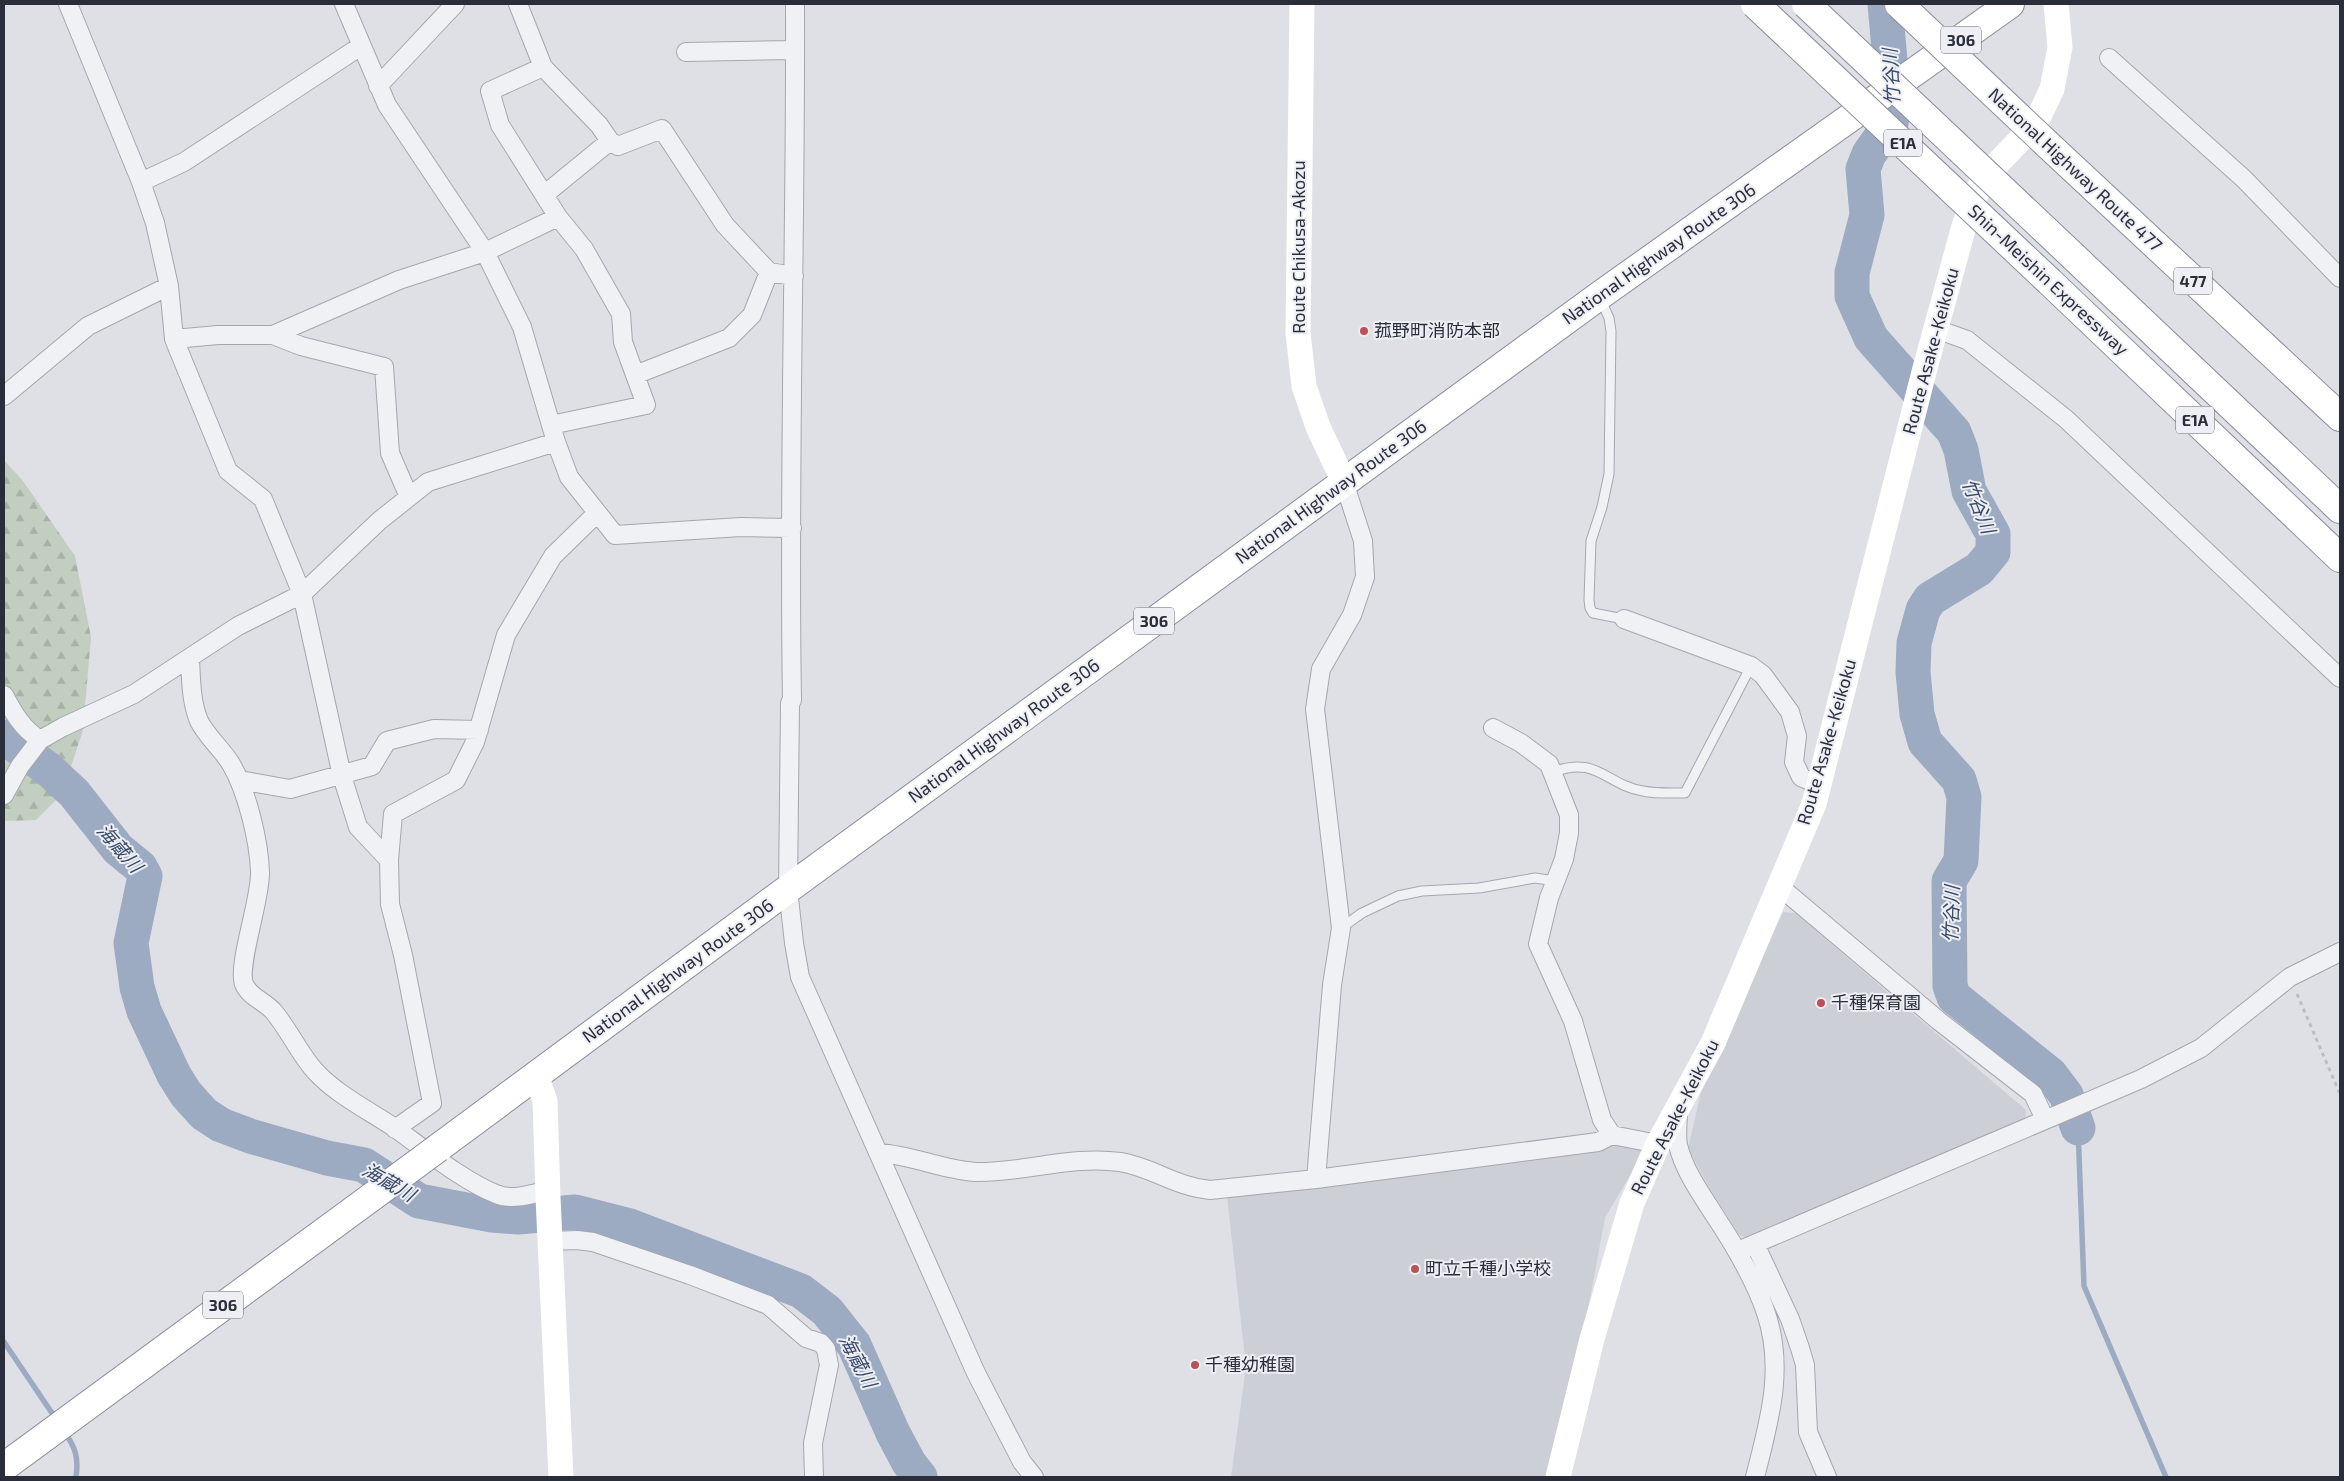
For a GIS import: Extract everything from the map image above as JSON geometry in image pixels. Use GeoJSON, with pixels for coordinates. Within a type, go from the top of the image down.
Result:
{"type":"FeatureCollection","features":[{"type":"Feature","properties":{"kind":"highway","name":"Shin-Meishin Expressway"},"geometry":{"type":"LineString","coordinates":[[1755,4],[2340,558]]}},
{"type":"Feature","properties":{"kind":"highway","name":"Shin-Meishin Expressway"},"geometry":{"type":"LineString","coordinates":[[1806,4],[2340,509]]}},
{"type":"Feature","properties":{"kind":"highway","name":"National Highway Route 477"},"geometry":{"type":"LineString","coordinates":[[1899,4],[2175,265],[2340,417]]}},
{"type":"Feature","properties":{"kind":"highway","name":"National Highway Route 306"},"geometry":{"type":"LineString","coordinates":[[4,1467],[788,889],[1599,296],[2010,4]]}},
{"type":"Feature","properties":{"kind":"main road","name":"Route Chikusa-Akozu"},"geometry":{"type":"LineString","coordinates":[[1302,4],[1298,333],[1304,386],[1318,427],[1344,482]]}},
{"type":"Feature","properties":{"kind":"main road","name":"Route Asake-Keikoku"},"geometry":{"type":"LineString","coordinates":[[1558,1477],[1592,1339],[1632,1204],[1658,1144],[1713,1043],[1814,804],[1914,410],[1964,226],[1978,189],[1996,165],[2036,123],[2052,89],[2060,47],[2056,4]]}},
{"type":"Feature","properties":{"kind":"main road"},"geometry":{"type":"LineString","coordinates":[[536,1075],[545,1101],[561,1477]]}},
{"type":"Feature","properties":{"kind":"street"},"geometry":{"type":"LineString","coordinates":[[68,4],[141,182],[155,223],[169,286],[174,339],[228,470],[263,499],[302,594],[342,776],[358,827],[389,860]]}},
{"type":"Feature","properties":{"kind":"street"},"geometry":{"type":"LineString","coordinates":[[344,4],[378,86],[401,127],[484,252],[522,327],[556,442],[569,476],[596,514],[615,535],[740,528],[792,528]]}},
{"type":"Feature","properties":{"kind":"street"},"geometry":{"type":"LineString","coordinates":[[378,86],[455,4]]}},
{"type":"Feature","properties":{"kind":"street"},"geometry":{"type":"LineString","coordinates":[[518,4],[543,67],[599,125],[610,141],[618,146],[662,129],[725,225],[769,272],[794,276]]}},
{"type":"Feature","properties":{"kind":"street"},"geometry":{"type":"LineString","coordinates":[[795,4],[790,597],[792,700],[790,703],[788,889],[794,943],[800,977],[976,1373],[1022,1462],[1034,1477]]}},
{"type":"Feature","properties":{"kind":"street"},"geometry":{"type":"LineString","coordinates":[[141,182],[184,162],[361,46]]}},
{"type":"Feature","properties":{"kind":"street"},"geometry":{"type":"LineString","coordinates":[[686,52],[795,50]]}},
{"type":"Feature","properties":{"kind":"street"},"geometry":{"type":"LineString","coordinates":[[2109,58],[2244,179],[2340,278]]}},
{"type":"Feature","properties":{"kind":"street"},"geometry":{"type":"LineString","coordinates":[[543,67],[490,91],[500,125],[558,217],[584,249],[621,314],[623,342],[646,405],[551,425]]}},
{"type":"Feature","properties":{"kind":"street"},"geometry":{"type":"LineString","coordinates":[[544,195],[610,141]]}},
{"type":"Feature","properties":{"kind":"street"},"geometry":{"type":"LineString","coordinates":[[273,335],[399,280],[484,252],[558,217]]}},
{"type":"Feature","properties":{"kind":"street"},"geometry":{"type":"LineString","coordinates":[[635,375],[729,338],[752,315],[769,272]]}},
{"type":"Feature","properties":{"kind":"street"},"geometry":{"type":"LineString","coordinates":[[4,396],[88,326],[169,286]]}},
{"type":"Feature","properties":{"kind":"street"},"geometry":{"type":"LineString","coordinates":[[1936,329],[1967,340],[2066,419],[2340,678]]}},
{"type":"Feature","properties":{"kind":"street"},"geometry":{"type":"LineString","coordinates":[[174,339],[218,335],[273,335],[301,346],[384,367],[390,453],[409,497]]}},
{"type":"Feature","properties":{"kind":"street"},"geometry":{"type":"LineString","coordinates":[[4,795],[13,770],[37,743],[63,727],[134,694],[238,626],[302,594],[379,521],[428,482],[556,442]]}},
{"type":"Feature","properties":{"kind":"street"},"geometry":{"type":"LineString","coordinates":[[1316,1179],[1332,985],[1341,928],[1315,709],[1321,669],[1352,615],[1365,577],[1363,541],[1344,482]]}},
{"type":"Feature","properties":{"kind":"street"},"geometry":{"type":"LineString","coordinates":[[395,1129],[432,1103],[403,955],[390,904],[389,860],[393,814],[456,780],[475,742],[506,635],[554,556],[596,514]]}},
{"type":"Feature","properties":{"kind":"street"},"geometry":{"type":"LineString","coordinates":[[1624,619],[1751,666],[1763,675],[1790,712],[1797,736],[1794,762],[1800,777],[1818,785]]}},
{"type":"Feature","properties":{"kind":"street"},"geometry":{"type":"LineString","coordinates":[[190,658],[193,699],[199,721],[230,762],[239,780],[250,815],[260,873],[254,918],[243,970],[244,982],[248,991],[273,1010],[315,1070],[340,1093],[454,1170],[497,1195],[520,1197],[548,1194]]}},
{"type":"Feature","properties":{"kind":"street"},"geometry":{"type":"LineString","coordinates":[[4,695],[17,719],[37,743]]}},
{"type":"Feature","properties":{"kind":"street"},"geometry":{"type":"LineString","coordinates":[[1493,728],[1521,743],[1549,764],[1564,798],[1569,824],[1564,859],[1555,881],[1538,944],[1573,1021],[1602,1120],[1612,1135]]}},
{"type":"Feature","properties":{"kind":"street"},"geometry":{"type":"LineString","coordinates":[[239,780],[290,789],[342,776],[372,766],[387,741],[434,729],[479,730]]}},
{"type":"Feature","properties":{"kind":"street"},"geometry":{"type":"LineString","coordinates":[[1780,887],[1939,1021],[2033,1094],[2046,1119]]}},
{"type":"Feature","properties":{"kind":"street"},"geometry":{"type":"LineString","coordinates":[[1738,1251],[2141,1079],[2201,1048],[2290,977],[2340,952]]}},
{"type":"Feature","properties":{"kind":"street"},"geometry":{"type":"LineString","coordinates":[[1678,1108],[1678,1137],[1681,1154],[1700,1192],[1738,1251],[1767,1314],[1775,1358],[1773,1405],[1755,1477]]}},
{"type":"Feature","properties":{"kind":"street"},"geometry":{"type":"LineString","coordinates":[[879,1153],[894,1154],[938,1167],[977,1172],[1005,1171],[1082,1162],[1121,1162],[1138,1166],[1195,1189],[1210,1190],[1316,1179],[1598,1142],[1612,1135],[1658,1144]]}},
{"type":"Feature","properties":{"kind":"street"},"geometry":{"type":"LineString","coordinates":[[550,1237],[593,1242],[690,1275],[768,1305],[806,1338],[821,1343],[826,1349],[829,1365],[813,1443],[814,1477]]}},
{"type":"Feature","properties":{"kind":"street"},"geometry":{"type":"LineString","coordinates":[[1755,1244],[1790,1319],[1800,1348],[1805,1365],[1808,1432],[1827,1477]]}},
{"type":"Feature","properties":{"kind":"lane"},"geometry":{"type":"LineString","coordinates":[[1599,296],[1609,318],[1611,331],[1609,474],[1602,507],[1591,541],[1589,600],[1590,608],[1594,613],[1624,619]]}},
{"type":"Feature","properties":{"kind":"lane"},"geometry":{"type":"LineString","coordinates":[[1553,772],[1581,766],[1597,770],[1642,791],[1685,793],[1751,666]]}},
{"type":"Feature","properties":{"kind":"lane"},"geometry":{"type":"LineString","coordinates":[[1341,928],[1362,913],[1398,896],[1422,891],[1479,888],[1535,878],[1555,881]]}},
{"type":"Feature","properties":{"kind":"path"},"geometry":{"type":"LineString","coordinates":[[2290,977],[2340,1094]]}},
{"type":"Feature","properties":{"kind":"shaded area","name":"千種保育園"},"geometry":{"type":"Polygon","coordinates":[[[1783,912],[1795,913],[2026,1110],[2025,1120],[1751,1238],[1740,1236],[1711,1191],[1688,1149],[1701,1092],[1783,912]]]}},
{"type":"Feature","properties":{"kind":"shaded area","name":"町立千種小学校"},"geometry":{"type":"Polygon","coordinates":[[[1618,1145],[1642,1148],[1632,1172],[1605,1218],[1586,1320],[1548,1477],[1231,1477],[1246,1367],[1227,1196],[1618,1145]]]}},
{"type":"Feature","properties":{"kind":"green space"},"geometry":{"type":"Polygon","coordinates":[[[4,460],[23,481],[75,556],[91,637],[83,730],[62,794],[36,820],[4,821],[4,460]]]}},
{"type":"Feature","properties":{"kind":"waterway","name":"竹谷川"},"geometry":{"type":"LineString","coordinates":[[1885,4],[1894,106],[1891,123],[1869,154],[1863,169],[1867,215],[1852,273],[1852,296],[1871,338],[1954,432],[1961,450],[1969,491],[1993,534],[1993,552],[1979,569],[1930,599],[1923,610],[1914,643],[1913,672],[1917,714],[1925,742],[1959,780],[1964,797],[1961,861],[1949,881],[1950,986],[1954,997],[2051,1075],[2066,1095],[2078,1128]]}},
{"type":"Feature","properties":{"kind":"waterway","name":"海蔵川"},"geometry":{"type":"LineString","coordinates":[[4,737],[48,769],[74,793],[118,849],[140,867],[145,876],[131,943],[137,987],[144,1011],[174,1075],[186,1094],[204,1114],[221,1125],[250,1136],[327,1158],[364,1165],[419,1201],[492,1215],[518,1217],[575,1212],[630,1226],[801,1291],[827,1311],[854,1345],[893,1433],[909,1463],[920,1477]]}},
{"type":"Feature","properties":{"kind":"waterway"},"geometry":{"type":"LineString","coordinates":[[2078,1128],[2084,1286],[2166,1477]]}},
{"type":"Feature","properties":{"kind":"waterway"},"geometry":{"type":"LineString","coordinates":[[4,1342],[56,1419]]}},
{"type":"Feature","properties":{"kind":"waterway"},"geometry":{"type":"LineString","coordinates":[[64,1431],[75,1452],[77,1464],[76,1477]]}},
{"type":"Feature","properties":{"kind":"place","name":"菰野町消防本部"},"geometry":{"type":"Point","coordinates":[1364,331]}},
{"type":"Feature","properties":{"kind":"place","name":"千種保育園"},"geometry":{"type":"Point","coordinates":[1821,1003]}},
{"type":"Feature","properties":{"kind":"place","name":"町立千種小学校"},"geometry":{"type":"Point","coordinates":[1415,1269]}},
{"type":"Feature","properties":{"kind":"place","name":"千種幼稚園"},"geometry":{"type":"Point","coordinates":[1195,1365]}}]}
